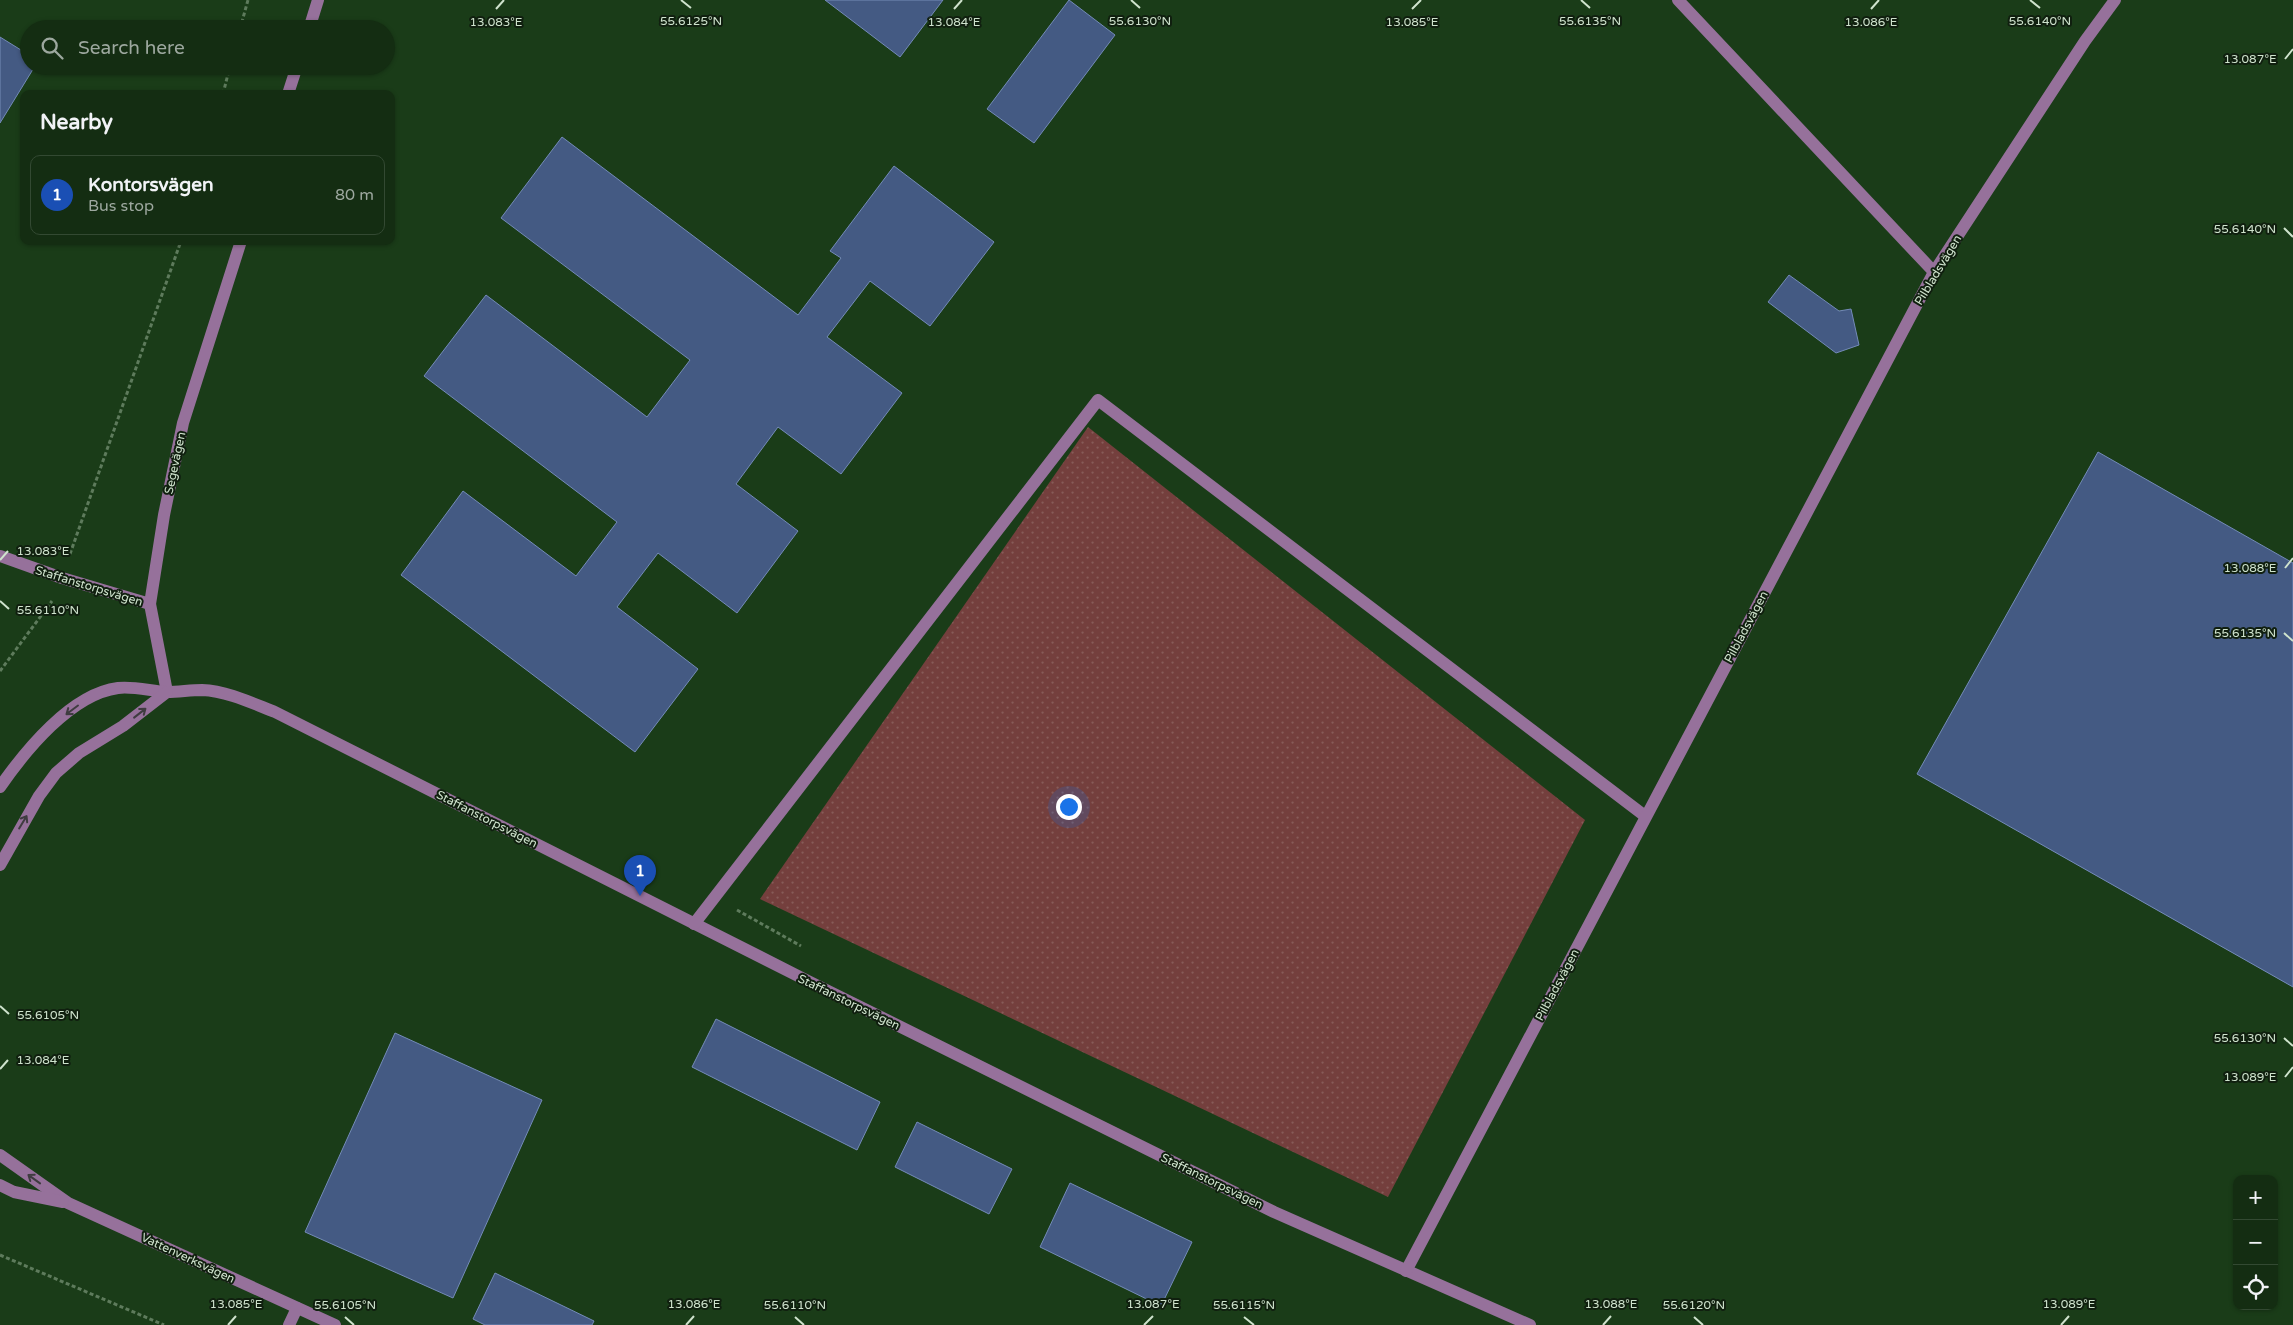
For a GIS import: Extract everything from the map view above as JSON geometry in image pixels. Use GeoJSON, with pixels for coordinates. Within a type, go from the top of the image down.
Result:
{"type":"FeatureCollection","features":[{"type":"Feature","properties":{"kind":"street"},"geometry":{"type":"LineString","coordinates":[[312,20],[318,0]]}},
{"type":"Feature","properties":{"kind":"street"},"geometry":{"type":"LineString","coordinates":[[1678,0],[1934,272]]}},
{"type":"Feature","properties":{"kind":"street","name":"Pilbladsvägen"},"geometry":{"type":"LineString","coordinates":[[1406,1271],[1934,272],[2085,41],[2115,0]]}},
{"type":"Feature","properties":{"kind":"street"},"geometry":{"type":"LineString","coordinates":[[289,90],[294,75]]}},
{"type":"Feature","properties":{"kind":"street","name":"Segevägen"},"geometry":{"type":"LineString","coordinates":[[167,692],[150,604],[164,515],[183,423],[240,245]]}},
{"type":"Feature","properties":{"kind":"street"},"geometry":{"type":"LineString","coordinates":[[694,924],[1098,400],[1646,816]]}},
{"type":"Feature","properties":{"kind":"street","name":"Staffanstorpsvägen"},"geometry":{"type":"LineString","coordinates":[[0,556],[62,578],[150,604]]}},
{"type":"Feature","properties":{"kind":"street"},"geometry":{"type":"LineString","coordinates":[[0,787],[17,762],[55,723],[76,706],[95,695],[118,688],[167,692]]}},
{"type":"Feature","properties":{"kind":"street","name":"Staffanstorpsvägen"},"geometry":{"type":"LineString","coordinates":[[167,692],[203,690],[234,696],[275,712],[694,924],[1274,1212],[1530,1325]]}},
{"type":"Feature","properties":{"kind":"street"},"geometry":{"type":"LineString","coordinates":[[0,864],[39,796],[56,774],[79,753],[123,726],[167,692]]}},
{"type":"Feature","properties":{"kind":"street","name":"Vattenverksvägen"},"geometry":{"type":"LineString","coordinates":[[0,1154],[68,1203],[335,1325]]}},
{"type":"Feature","properties":{"kind":"street","name":"Vattenverksvägen"},"geometry":{"type":"LineString","coordinates":[[0,1185],[14,1192],[68,1203]]}},
{"type":"Feature","properties":{"kind":"street"},"geometry":{"type":"LineString","coordinates":[[289,1325],[297,1308]]}},
{"type":"Feature","properties":{"kind":"path"},"geometry":{"type":"LineString","coordinates":[[242,20],[248,0]]}},
{"type":"Feature","properties":{"kind":"path"},"geometry":{"type":"LineString","coordinates":[[224,90],[228,75]]}},
{"type":"Feature","properties":{"kind":"path"},"geometry":{"type":"LineString","coordinates":[[0,671],[50,605],[62,578],[180,245]]}},
{"type":"Feature","properties":{"kind":"path"},"geometry":{"type":"LineString","coordinates":[[714,897],[806,949]]}},
{"type":"Feature","properties":{"kind":"path"},"geometry":{"type":"LineString","coordinates":[[0,1255],[164,1325]]}},
{"type":"Feature","properties":{"kind":"shaded area"},"geometry":{"type":"Polygon","coordinates":[[[1088,427],[1585,820],[1388,1197],[760,899],[1088,427]]]}},
{"type":"Feature","properties":{"kind":"building"},"geometry":{"type":"Polygon","coordinates":[[[825,0],[943,0],[900,57],[825,0]]]}},
{"type":"Feature","properties":{"kind":"building"},"geometry":{"type":"Polygon","coordinates":[[[1069,0],[1115,35],[1034,143],[987,109],[1069,0]]]}},
{"type":"Feature","properties":{"kind":"building"},"geometry":{"type":"Polygon","coordinates":[[[0,37],[20,49],[20,75],[29,75],[0,123],[0,37]]]}},
{"type":"Feature","properties":{"kind":"building"},"geometry":{"type":"Polygon","coordinates":[[[562,137],[798,315],[841,258],[830,251],[894,166],[994,242],[930,326],[870,281],[827,337],[902,393],[841,474],[778,427],[736,484],[798,531],[737,613],[658,553],[617,607],[698,669],[635,752],[401,575],[463,491],[576,576],[617,522],[424,376],[486,295],[647,417],[690,360],[501,218],[562,137]]]}},
{"type":"Feature","properties":{"kind":"building"},"geometry":{"type":"Polygon","coordinates":[[[1789,275],[1839,311],[1851,309],[1859,345],[1836,353],[1768,302],[1789,275]]]}},
{"type":"Feature","properties":{"kind":"building"},"geometry":{"type":"Polygon","coordinates":[[[2098,452],[2293,563],[2293,987],[1917,774],[2098,452]]]}},
{"type":"Feature","properties":{"kind":"building"},"geometry":{"type":"Polygon","coordinates":[[[716,1019],[880,1102],[857,1150],[692,1067],[716,1019]]]}},
{"type":"Feature","properties":{"kind":"building"},"geometry":{"type":"Polygon","coordinates":[[[395,1033],[542,1100],[453,1298],[305,1232],[395,1033]]]}},
{"type":"Feature","properties":{"kind":"building"},"geometry":{"type":"Polygon","coordinates":[[[917,1122],[1012,1169],[989,1214],[895,1167],[917,1122]]]}},
{"type":"Feature","properties":{"kind":"building"},"geometry":{"type":"Polygon","coordinates":[[[1070,1183],[1192,1242],[1161,1306],[1040,1247],[1070,1183]]]}},
{"type":"Feature","properties":{"kind":"building"},"geometry":{"type":"Polygon","coordinates":[[[495,1273],[594,1321],[592,1325],[485,1325],[473,1319],[495,1273]]]}},
{"type":"Feature","properties":{"kind":"place","name":"Kontorsvägen"},"geometry":{"type":"Point","coordinates":[640,896]}}]}
